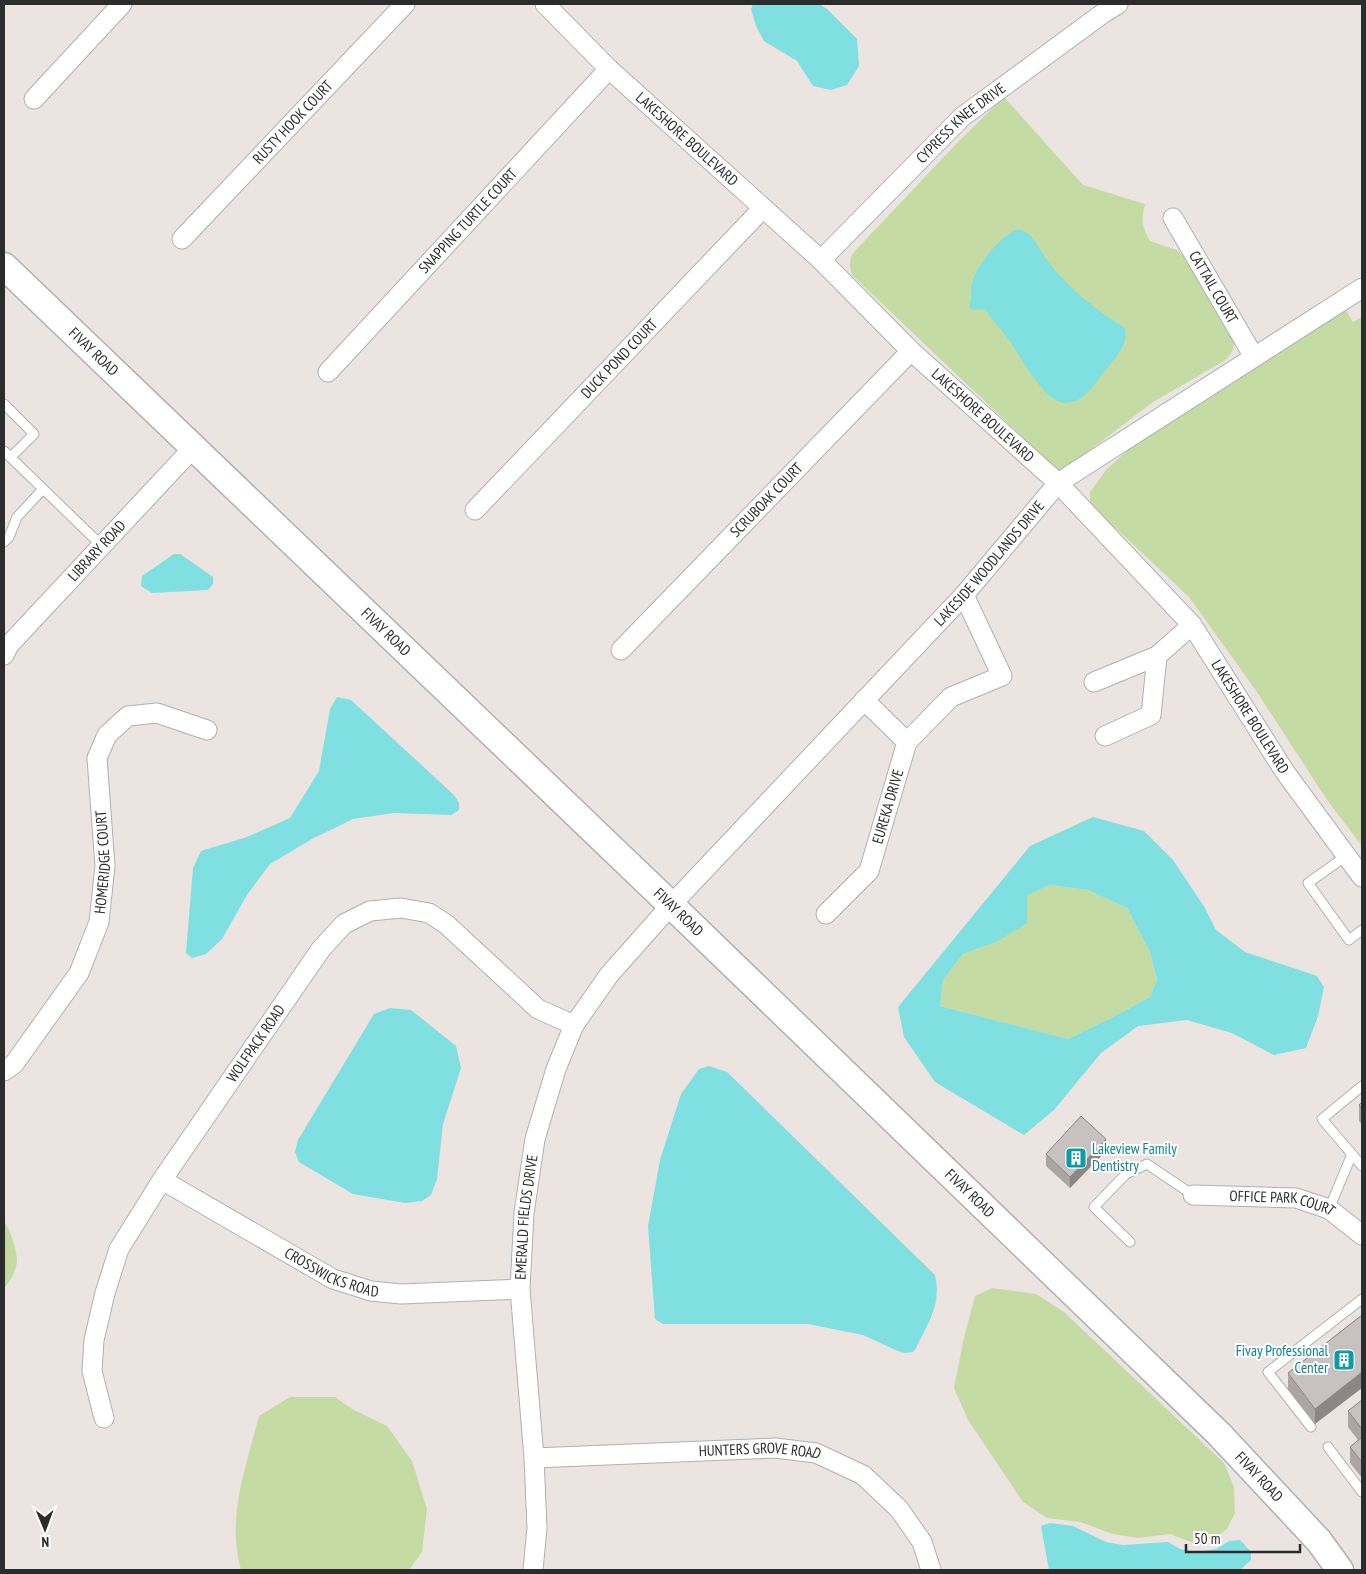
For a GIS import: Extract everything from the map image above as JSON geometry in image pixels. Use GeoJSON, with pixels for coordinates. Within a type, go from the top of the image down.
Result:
{"type":"FeatureCollection","features":[{"type":"Feature","properties":{"kind":"street"},"geometry":{"type":"LineString","coordinates":[[34,98],[122,4]]}},
{"type":"Feature","properties":{"kind":"street","name":"RUSTY HOOK COURT"},"geometry":{"type":"LineString","coordinates":[[182,239],[405,4]]}},
{"type":"Feature","properties":{"kind":"street","name":"LAKESHORE BOULEVARD"},"geometry":{"type":"LineString","coordinates":[[545,4],[609,69],[822,260],[911,351],[1058,484],[1192,625],[1285,772],[1362,877]]}},
{"type":"Feature","properties":{"kind":"street","name":"CYPRESS KNEE DRIVE"},"geometry":{"type":"LineString","coordinates":[[822,260],[962,117],[1105,7]]}},
{"type":"Feature","properties":{"kind":"street","name":"SNAPPING TURTLE COURT"},"geometry":{"type":"LineString","coordinates":[[328,372],[609,69]]}},
{"type":"Feature","properties":{"kind":"street","name":"DUCK POND COURT"},"geometry":{"type":"LineString","coordinates":[[475,510],[763,208]]}},
{"type":"Feature","properties":{"kind":"street","name":"CATTAIL COURT"},"geometry":{"type":"LineString","coordinates":[[1174,218],[1254,357]]}},
{"type":"Feature","properties":{"kind":"street","name":"FIVAY ROAD"},"geometry":{"type":"LineString","coordinates":[[4,266],[671,905],[1219,1434],[1319,1541],[1340,1570]]}},
{"type":"Feature","properties":{"kind":"street","name":"LAKESIDE WOODLANDS DRIVE"},"geometry":{"type":"LineString","coordinates":[[671,905],[964,595],[1058,484],[1362,288]]}},
{"type":"Feature","properties":{"kind":"street","name":"SCRUBOAK COURT"},"geometry":{"type":"LineString","coordinates":[[621,650],[911,351]]}},
{"type":"Feature","properties":{"kind":"street","name":"LIBRARY ROAD"},"geometry":{"type":"LineString","coordinates":[[4,655],[9,645],[193,448]]}},
{"type":"Feature","properties":{"kind":"street"},"geometry":{"type":"LineString","coordinates":[[864,700],[907,742],[951,697],[1002,676],[964,595]]}},
{"type":"Feature","properties":{"kind":"street"},"geometry":{"type":"LineString","coordinates":[[1094,682],[1157,656],[1192,625]]}},
{"type":"Feature","properties":{"kind":"street"},"geometry":{"type":"LineString","coordinates":[[1105,736],[1150,715],[1157,656]]}},
{"type":"Feature","properties":{"kind":"street","name":"HOMERIDGE COURT"},"geometry":{"type":"LineString","coordinates":[[4,1071],[14,1064],[79,973],[99,922],[106,866],[97,758],[107,735],[128,716],[157,713],[207,730]]}},
{"type":"Feature","properties":{"kind":"street","name":"EUREKA DRIVE"},"geometry":{"type":"LineString","coordinates":[[826,914],[869,871],[907,742]]}},
{"type":"Feature","properties":{"kind":"street","name":"EMERALD FIELDS DRIVE"},"geometry":{"type":"LineString","coordinates":[[533,1570],[537,1528],[534,1458],[520,1289],[524,1213],[535,1140],[556,1069],[574,1025],[609,975],[671,905]]}},
{"type":"Feature","properties":{"kind":"street","name":"WOLFPACK ROAD"},"geometry":{"type":"LineString","coordinates":[[104,1418],[92,1370],[94,1340],[105,1293],[119,1249],[162,1180],[321,948],[344,924],[370,911],[401,908],[429,913],[446,924],[538,1009],[574,1025]]}},
{"type":"Feature","properties":{"kind":"street","name":"CROSSWICKS ROAD"},"geometry":{"type":"LineString","coordinates":[[162,1180],[333,1280],[371,1292],[401,1294],[520,1289]]}},
{"type":"Feature","properties":{"kind":"street","name":"OFFICE PARK COURT"},"geometry":{"type":"LineString","coordinates":[[1193,1195],[1296,1198],[1329,1209],[1362,1234]]}},
{"type":"Feature","properties":{"kind":"street","name":"HUNTERS GROVE ROAD"},"geometry":{"type":"LineString","coordinates":[[534,1458],[775,1448],[816,1453],[863,1474],[899,1509],[922,1542],[931,1570]]}},
{"type":"Feature","properties":{"kind":"lane"},"geometry":{"type":"LineString","coordinates":[[4,404],[34,434],[7,454],[102,546]]}},
{"type":"Feature","properties":{"kind":"lane"},"geometry":{"type":"LineString","coordinates":[[4,542],[17,517],[43,488]]}},
{"type":"Feature","properties":{"kind":"lane"},"geometry":{"type":"LineString","coordinates":[[1346,856],[1308,883],[1349,940],[1362,930]]}},
{"type":"Feature","properties":{"kind":"lane"},"geometry":{"type":"LineString","coordinates":[[1362,1086],[1322,1119],[1362,1166]]}},
{"type":"Feature","properties":{"kind":"lane"},"geometry":{"type":"LineString","coordinates":[[1329,1209],[1352,1154]]}},
{"type":"Feature","properties":{"kind":"lane"},"geometry":{"type":"LineString","coordinates":[[1130,1242],[1094,1207],[1126,1174],[1147,1164],[1193,1195]]}},
{"type":"Feature","properties":{"kind":"lane"},"geometry":{"type":"LineString","coordinates":[[1311,1427],[1268,1372],[1362,1299]]}},
{"type":"Feature","properties":{"kind":"lane"},"geometry":{"type":"LineString","coordinates":[[1328,1448],[1362,1492]]}},
{"type":"Feature","properties":{"kind":"green space"},"geometry":{"type":"Polygon","coordinates":[[[1004,97],[1083,185],[1145,204],[1143,223],[1150,241],[1177,250],[1183,256],[1234,339],[1232,352],[1224,361],[1153,402],[1090,450],[1074,466],[1066,471],[1058,471],[852,275],[850,269],[853,253],[959,141],[1004,97]]]}},
{"type":"Feature","properties":{"kind":"green space"},"geometry":{"type":"Polygon","coordinates":[[[1346,310],[1353,322],[1362,317],[1362,846],[1327,800],[1257,692],[1189,597],[1090,504],[1090,492],[1106,470],[1132,446],[1165,422],[1222,389],[1262,360],[1346,310]]]}},
{"type":"Feature","properties":{"kind":"green space"},"geometry":{"type":"Polygon","coordinates":[[[1049,885],[1088,890],[1127,908],[1150,952],[1157,981],[1150,997],[1068,1039],[940,1006],[943,980],[963,954],[996,942],[1027,896],[1049,885]]]}},
{"type":"Feature","properties":{"kind":"green space"},"geometry":{"type":"Polygon","coordinates":[[[4,1222],[13,1240],[17,1260],[13,1275],[4,1288],[4,1222]]]}},
{"type":"Feature","properties":{"kind":"green space"},"geometry":{"type":"Polygon","coordinates":[[[992,1288],[1036,1294],[1064,1312],[1224,1463],[1234,1487],[1235,1513],[1227,1529],[1211,1541],[1197,1544],[1170,1534],[1138,1538],[1113,1534],[1080,1522],[1047,1518],[1023,1502],[968,1420],[954,1388],[975,1296],[992,1288]]]}},
{"type":"Feature","properties":{"kind":"green space"},"geometry":{"type":"Polygon","coordinates":[[[290,1397],[335,1397],[352,1409],[387,1426],[412,1461],[427,1509],[422,1552],[409,1570],[241,1570],[237,1551],[237,1512],[244,1473],[259,1416],[290,1397]]]}},
{"type":"Feature","properties":{"kind":"water"},"geometry":{"type":"Polygon","coordinates":[[[753,4],[819,4],[827,9],[857,39],[859,66],[847,85],[831,90],[813,86],[797,61],[764,41],[756,26],[751,9],[753,4]]]}},
{"type":"Feature","properties":{"kind":"water"},"geometry":{"type":"Polygon","coordinates":[[[1019,229],[1031,237],[1053,268],[1071,287],[1092,305],[1125,328],[1125,340],[1116,357],[1093,387],[1084,396],[1073,402],[1058,401],[1050,396],[1034,378],[1009,340],[985,309],[973,310],[969,307],[972,284],[978,268],[997,244],[1019,229]]]}},
{"type":"Feature","properties":{"kind":"water"},"geometry":{"type":"Polygon","coordinates":[[[174,554],[180,554],[213,577],[213,584],[208,590],[152,593],[141,586],[142,576],[174,554]]]}},
{"type":"Feature","properties":{"kind":"water"},"geometry":{"type":"Polygon","coordinates":[[[337,697],[351,700],[454,795],[459,803],[459,810],[451,815],[394,813],[353,819],[312,839],[270,864],[247,895],[222,939],[206,954],[192,958],[186,953],[193,868],[201,851],[247,837],[290,818],[319,771],[330,709],[337,697]]]}},
{"type":"Feature","properties":{"kind":"water"},"geometry":{"type":"Polygon","coordinates":[[[1093,817],[1144,831],[1173,860],[1205,908],[1216,930],[1245,952],[1317,976],[1324,987],[1318,1016],[1306,1048],[1274,1055],[1232,1033],[1187,1020],[1138,1026],[1101,1053],[1054,1110],[1024,1135],[935,1082],[904,1037],[898,1007],[1030,846],[1093,817]],[[1049,885],[1027,896],[1027,923],[996,942],[963,954],[943,980],[940,1006],[1068,1039],[1150,997],[1157,980],[1150,952],[1127,908],[1088,890],[1049,885]]]}},
{"type":"Feature","properties":{"kind":"water"},"geometry":{"type":"Polygon","coordinates":[[[390,1008],[411,1010],[456,1046],[461,1068],[443,1124],[437,1179],[431,1195],[422,1201],[405,1203],[353,1194],[299,1162],[295,1152],[298,1140],[374,1014],[390,1008]]]}},
{"type":"Feature","properties":{"kind":"water"},"geometry":{"type":"Polygon","coordinates":[[[709,1066],[727,1072],[935,1275],[937,1295],[933,1313],[913,1352],[905,1353],[898,1351],[863,1335],[808,1324],[663,1324],[655,1319],[648,1226],[660,1160],[681,1094],[699,1069],[709,1066]]]}},
{"type":"Feature","properties":{"kind":"water"},"geometry":{"type":"Polygon","coordinates":[[[1050,1523],[1073,1526],[1106,1542],[1123,1545],[1168,1542],[1180,1549],[1197,1552],[1216,1549],[1229,1541],[1240,1540],[1251,1552],[1251,1560],[1240,1570],[1049,1570],[1041,1526],[1050,1523]]]}},
{"type":"Feature","properties":{"kind":"building","name":"Lakeview Family Dentistry"},"geometry":{"type":"Polygon","coordinates":[[[1081,1116],[1106,1139],[1070,1177],[1046,1154],[1081,1116]]]}},
{"type":"Feature","properties":{"kind":"building","name":"Fivay Professional Center"},"geometry":{"type":"Polygon","coordinates":[[[1362,1315],[1362,1372],[1315,1409],[1288,1373],[1362,1315]]]}},
{"type":"Feature","properties":{"kind":"building"},"geometry":{"type":"Polygon","coordinates":[[[1362,1400],[1362,1429],[1348,1411],[1362,1400]]]}},
{"type":"Feature","properties":{"kind":"building"},"geometry":{"type":"Polygon","coordinates":[[[1362,1437],[1362,1462],[1350,1447],[1362,1437]]]}},
{"type":"Feature","properties":{"kind":"place","name":"Lakeview Family Dentistry"},"geometry":{"type":"Point","coordinates":[1076,1158]}},
{"type":"Feature","properties":{"kind":"place","name":"Fivay Professional Center"},"geometry":{"type":"Point","coordinates":[1344,1360]}}]}
